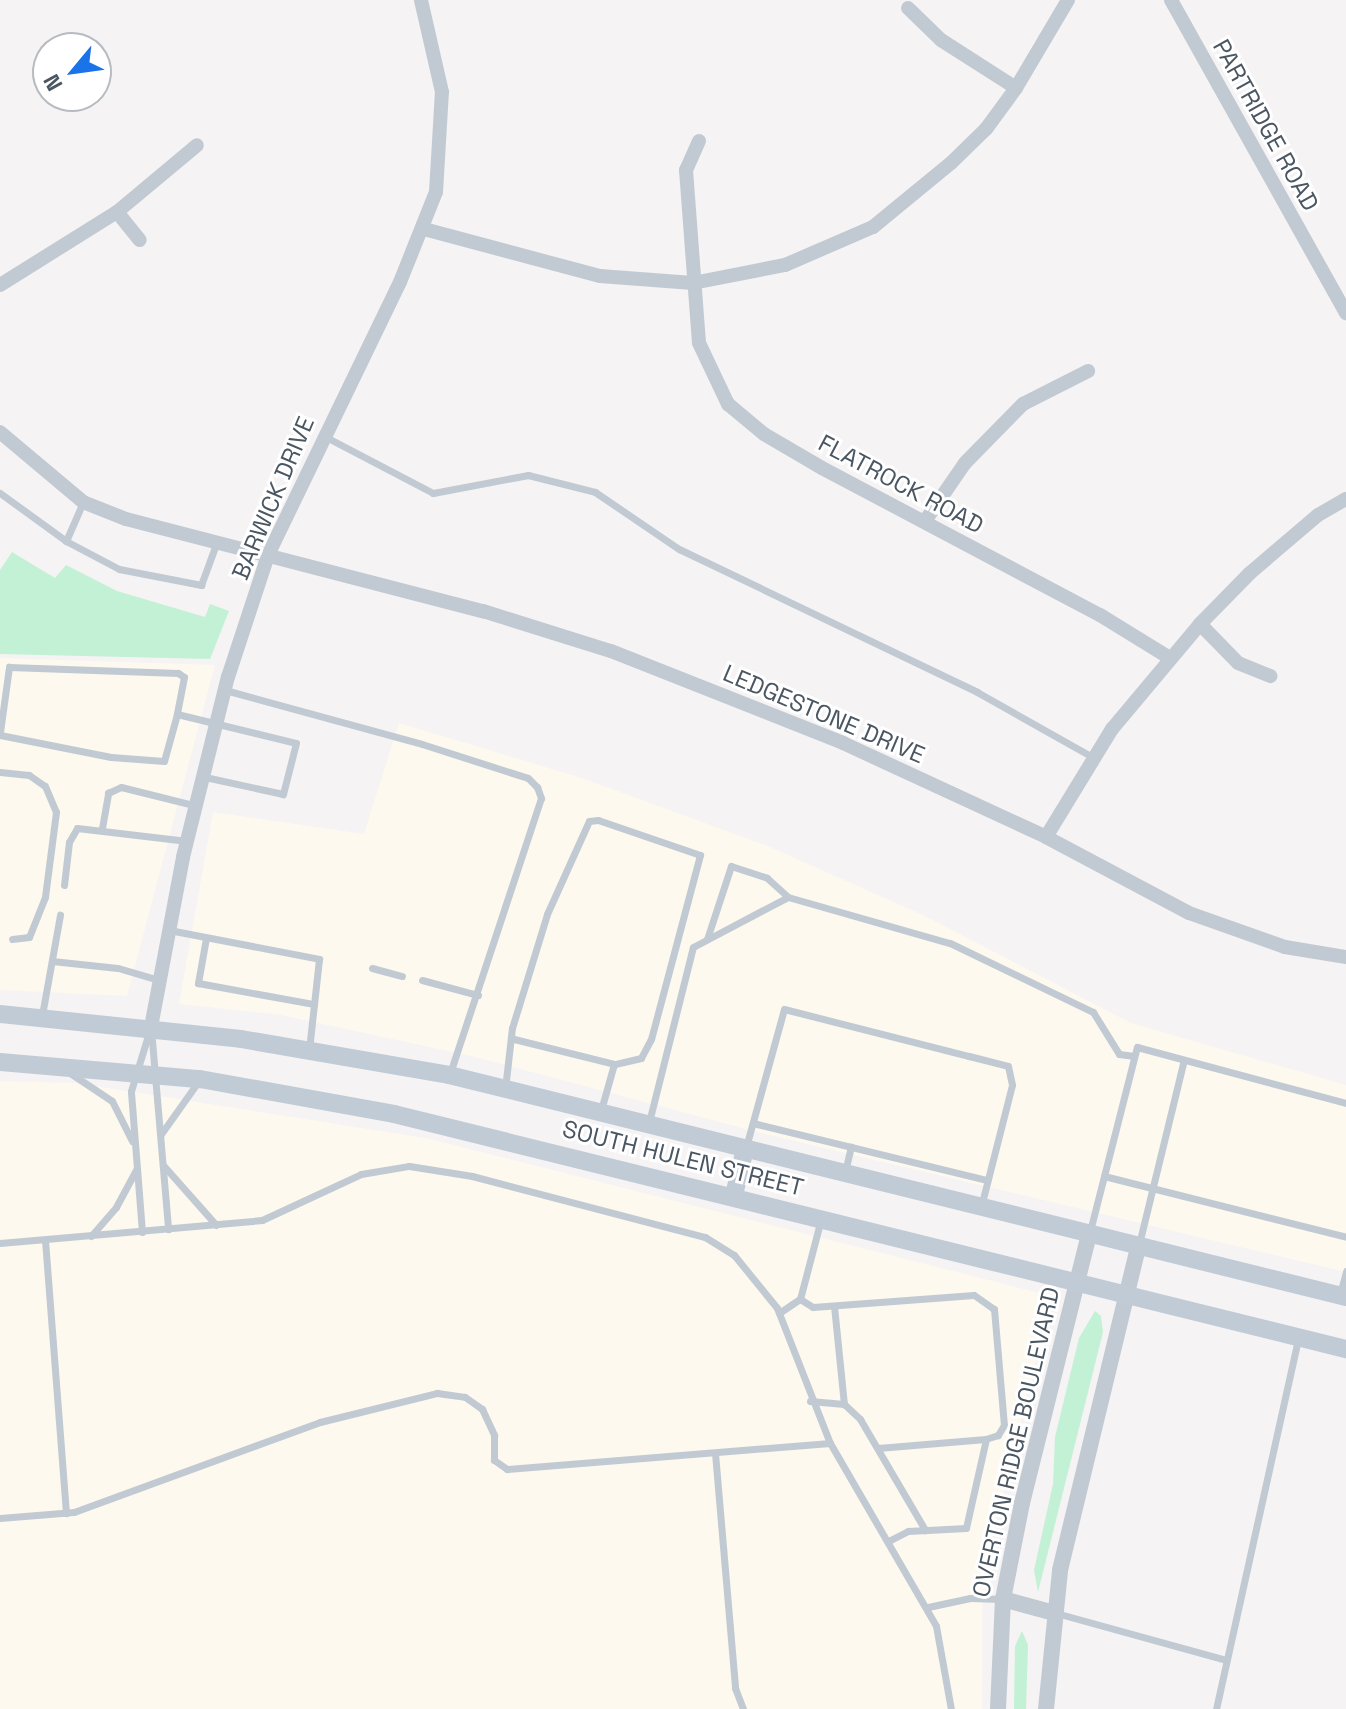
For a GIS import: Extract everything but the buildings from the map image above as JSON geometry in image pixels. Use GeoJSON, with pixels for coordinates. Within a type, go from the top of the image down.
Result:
{"type":"FeatureCollection","features":[{"type":"Feature","properties":{"kind":"main road","name":"SOUTH HULEN STREET"},"geometry":{"type":"LineString","coordinates":[[0,1014],[151,1027],[309,1049],[449,1075],[1343,1297]]}},
{"type":"Feature","properties":{"kind":"main road","name":"SOUTH HULEN STREET"},"geometry":{"type":"LineString","coordinates":[[0,1062],[200,1079],[394,1114],[734,1195],[1346,1349]]}},
{"type":"Feature","properties":{"kind":"main road"},"geometry":{"type":"LineString","coordinates":[[734,1195],[745,1149]]}},
{"type":"Feature","properties":{"kind":"street","name":"BARWICK DRIVE"},"geometry":{"type":"LineString","coordinates":[[151,1027],[187,841],[225,690],[268,555],[424,229],[436,192],[442,92],[421,0]]}},
{"type":"Feature","properties":{"kind":"street"},"geometry":{"type":"LineString","coordinates":[[424,229],[560,269],[693,283],[785,265],[873,227],[960,154],[1016,88],[1068,0]]}},
{"type":"Feature","properties":{"kind":"street","name":"PARTRIDGE ROAD"},"geometry":{"type":"LineString","coordinates":[[1171,0],[1346,313]]}},
{"type":"Feature","properties":{"kind":"street"},"geometry":{"type":"LineString","coordinates":[[908,8],[941,40],[1016,88]]}},
{"type":"Feature","properties":{"kind":"street","name":"FLATROCK ROAD"},"geometry":{"type":"LineString","coordinates":[[699,141],[686,170],[699,343],[728,404],[810,461],[925,521],[1170,658]]}},
{"type":"Feature","properties":{"kind":"street"},"geometry":{"type":"LineString","coordinates":[[0,285],[117,212],[197,145]]}},
{"type":"Feature","properties":{"kind":"street"},"geometry":{"type":"LineString","coordinates":[[117,212],[140,240]]}},
{"type":"Feature","properties":{"kind":"street"},"geometry":{"type":"LineString","coordinates":[[925,521],[965,463],[1023,404],[1088,371]]}},
{"type":"Feature","properties":{"kind":"street"},"geometry":{"type":"LineString","coordinates":[[0,432],[83,502]]}},
{"type":"Feature","properties":{"kind":"street"},"geometry":{"type":"LineString","coordinates":[[1046,837],[1094,758],[1170,658],[1200,624],[1250,573],[1318,515],[1346,499]]}},
{"type":"Feature","properties":{"kind":"street","name":"LEDGESTONE DRIVE"},"geometry":{"type":"LineString","coordinates":[[83,502],[216,544],[483,611],[611,651],[843,743],[1046,837],[1189,913],[1285,947],[1346,957]]}},
{"type":"Feature","properties":{"kind":"street"},"geometry":{"type":"LineString","coordinates":[[1200,624],[1238,663],[1271,676]]}},
{"type":"Feature","properties":{"kind":"street","name":"OVERTON RIDGE BOULEVARD"},"geometry":{"type":"LineString","coordinates":[[998,1709],[1003,1599],[1089,1235]]}},
{"type":"Feature","properties":{"kind":"street"},"geometry":{"type":"LineString","coordinates":[[1046,1709],[1054,1613],[1138,1248]]}},
{"type":"Feature","properties":{"kind":"street"},"geometry":{"type":"LineString","coordinates":[[1003,1599],[1054,1613]]}},
{"type":"Feature","properties":{"kind":"lane"},"geometry":{"type":"LineString","coordinates":[[323,435],[433,493],[528,475],[595,492],[679,549],[977,692],[1094,758]]}},
{"type":"Feature","properties":{"kind":"lane"},"geometry":{"type":"LineString","coordinates":[[0,493],[66,541],[119,569],[201,585],[216,544]]}},
{"type":"Feature","properties":{"kind":"lane"},"geometry":{"type":"LineString","coordinates":[[66,541],[83,502]]}},
{"type":"Feature","properties":{"kind":"lane"},"geometry":{"type":"LineString","coordinates":[[9,667],[178,673],[184,677],[177,714],[164,761],[111,757],[0,733],[9,667]]}},
{"type":"Feature","properties":{"kind":"lane"},"geometry":{"type":"LineString","coordinates":[[225,690],[452,754],[528,778],[537,787],[541,798],[449,1075]]}},
{"type":"Feature","properties":{"kind":"lane"},"geometry":{"type":"LineString","coordinates":[[177,714],[296,743],[283,794],[205,777]]}},
{"type":"Feature","properties":{"kind":"lane"},"geometry":{"type":"LineString","coordinates":[[0,772],[29,775],[45,786],[56,812],[45,897],[29,937],[12,939]]}},
{"type":"Feature","properties":{"kind":"lane"},"geometry":{"type":"LineString","coordinates":[[100,828],[108,793],[121,787],[197,806]]}},
{"type":"Feature","properties":{"kind":"lane"},"geometry":{"type":"LineString","coordinates":[[505,1089],[514,1039],[512,1028],[547,914],[589,821],[598,820],[700,855],[651,1039],[641,1058],[614,1064],[514,1039]]}},
{"type":"Feature","properties":{"kind":"lane"},"geometry":{"type":"LineString","coordinates":[[64,885],[69,842],[77,828],[100,828],[187,841]]}},
{"type":"Feature","properties":{"kind":"lane"},"geometry":{"type":"LineString","coordinates":[[707,939],[731,866],[767,878],[788,897],[950,943],[1093,1012],[1119,1054],[1134,1056]]}},
{"type":"Feature","properties":{"kind":"lane"},"geometry":{"type":"LineString","coordinates":[[649,1124],[693,947],[788,897]]}},
{"type":"Feature","properties":{"kind":"lane"},"geometry":{"type":"LineString","coordinates":[[42,1016],[60,915]]}},
{"type":"Feature","properties":{"kind":"lane"},"geometry":{"type":"LineString","coordinates":[[169,930],[319,959],[309,1049]]}},
{"type":"Feature","properties":{"kind":"lane"},"geometry":{"type":"LineString","coordinates":[[206,938],[198,983],[314,1004]]}},
{"type":"Feature","properties":{"kind":"lane"},"geometry":{"type":"LineString","coordinates":[[52,961],[118,968],[159,980]]}},
{"type":"Feature","properties":{"kind":"lane"},"geometry":{"type":"LineString","coordinates":[[372,968],[402,976]]}},
{"type":"Feature","properties":{"kind":"lane"},"geometry":{"type":"LineString","coordinates":[[422,980],[478,995]]}},
{"type":"Feature","properties":{"kind":"lane"},"geometry":{"type":"LineString","coordinates":[[745,1149],[784,1009],[1008,1066],[1012,1085],[980,1208]]}},
{"type":"Feature","properties":{"kind":"lane"},"geometry":{"type":"LineString","coordinates":[[142,1232],[135,1146],[134,1072],[151,1027]]}},
{"type":"Feature","properties":{"kind":"lane"},"geometry":{"type":"LineString","coordinates":[[151,1027],[168,1229]]}},
{"type":"Feature","properties":{"kind":"lane"},"geometry":{"type":"LineString","coordinates":[[1089,1235],[1137,1047],[1346,1103]]}},
{"type":"Feature","properties":{"kind":"lane"},"geometry":{"type":"LineString","coordinates":[[1138,1248],[1184,1060]]}},
{"type":"Feature","properties":{"kind":"lane"},"geometry":{"type":"LineString","coordinates":[[600,1112],[614,1064]]}},
{"type":"Feature","properties":{"kind":"lane"},"geometry":{"type":"LineString","coordinates":[[58,1065],[112,1101],[135,1146]]}},
{"type":"Feature","properties":{"kind":"lane"},"geometry":{"type":"LineString","coordinates":[[160,1135],[200,1079]]}},
{"type":"Feature","properties":{"kind":"lane"},"geometry":{"type":"LineString","coordinates":[[753,1123],[987,1180]]}},
{"type":"Feature","properties":{"kind":"lane"},"geometry":{"type":"LineString","coordinates":[[844,1175],[851,1147]]}},
{"type":"Feature","properties":{"kind":"lane"},"geometry":{"type":"LineString","coordinates":[[163,1165],[216,1225]]}},
{"type":"Feature","properties":{"kind":"lane"},"geometry":{"type":"LineString","coordinates":[[91,1236],[116,1207],[137,1168]]}},
{"type":"Feature","properties":{"kind":"lane"},"geometry":{"type":"LineString","coordinates":[[0,1243],[216,1225],[278,1215],[373,1170],[431,1168],[705,1237],[752,1273],[779,1313],[810,1401],[830,1443],[928,1607],[944,1651],[951,1709]]}},
{"type":"Feature","properties":{"kind":"lane"},"geometry":{"type":"LineString","coordinates":[[1104,1176],[1346,1237]]}},
{"type":"Feature","properties":{"kind":"lane"},"geometry":{"type":"LineString","coordinates":[[779,1313],[800,1299],[822,1217]]}},
{"type":"Feature","properties":{"kind":"lane"},"geometry":{"type":"LineString","coordinates":[[45,1240],[66,1513]]}},
{"type":"Feature","properties":{"kind":"lane"},"geometry":{"type":"LineString","coordinates":[[1343,1297],[1346,1271]]}},
{"type":"Feature","properties":{"kind":"lane"},"geometry":{"type":"LineString","coordinates":[[800,1299],[813,1307],[974,1295],[991,1303],[1004,1425],[998,1435],[986,1439],[878,1448]]}},
{"type":"Feature","properties":{"kind":"lane"},"geometry":{"type":"LineString","coordinates":[[834,1306],[844,1404],[878,1448],[925,1530]]}},
{"type":"Feature","properties":{"kind":"lane"},"geometry":{"type":"LineString","coordinates":[[1216,1709],[1298,1338]]}},
{"type":"Feature","properties":{"kind":"lane"},"geometry":{"type":"LineString","coordinates":[[0,1518],[66,1513],[320,1422],[443,1392],[465,1397],[482,1409],[494,1435],[494,1460],[507,1469],[830,1443]]}},
{"type":"Feature","properties":{"kind":"lane"},"geometry":{"type":"LineString","coordinates":[[810,1401],[844,1404]]}},
{"type":"Feature","properties":{"kind":"lane"},"geometry":{"type":"LineString","coordinates":[[890,1540],[925,1530],[966,1528],[986,1439]]}},
{"type":"Feature","properties":{"kind":"lane"},"geometry":{"type":"LineString","coordinates":[[715,1453],[735,1688],[743,1709]]}},
{"type":"Feature","properties":{"kind":"lane"},"geometry":{"type":"LineString","coordinates":[[928,1607],[970,1598],[1003,1599]]}},
{"type":"Feature","properties":{"kind":"lane"},"geometry":{"type":"LineString","coordinates":[[1054,1613],[1227,1660]]}},
{"type":"Feature","properties":{"kind":"shaded area"},"geometry":{"type":"Polygon","coordinates":[[[0,658],[215,665],[127,996],[0,990],[0,658]]]}},
{"type":"Feature","properties":{"kind":"shaded area"},"geometry":{"type":"Polygon","coordinates":[[[399,723],[582,778],[770,847],[923,915],[1131,1023],[1346,1085],[1346,1272],[765,1134],[471,1056],[281,1015],[179,1004],[213,812],[364,834],[399,723]]]}},
{"type":"Feature","properties":{"kind":"shaded area"},"geometry":{"type":"Polygon","coordinates":[[[0,1081],[76,1083],[426,1138],[1052,1296],[993,1534],[982,1612],[982,1709],[0,1709],[0,1081]]]}},
{"type":"Feature","properties":{"kind":"green space"},"geometry":{"type":"Polygon","coordinates":[[[12,552],[55,578],[66,565],[117,591],[205,617],[210,604],[229,611],[210,659],[0,654],[0,570],[12,552]]]}},
{"type":"Feature","properties":{"kind":"green space"},"geometry":{"type":"Polygon","coordinates":[[[1095,1311],[1101,1316],[1103,1332],[1038,1592],[1034,1570],[1053,1484],[1055,1437],[1079,1338],[1095,1311]]]}},
{"type":"Feature","properties":{"kind":"green space"},"geometry":{"type":"Polygon","coordinates":[[[1022,1631],[1028,1645],[1026,1709],[1014,1709],[1015,1646],[1022,1631]]]}}]}
